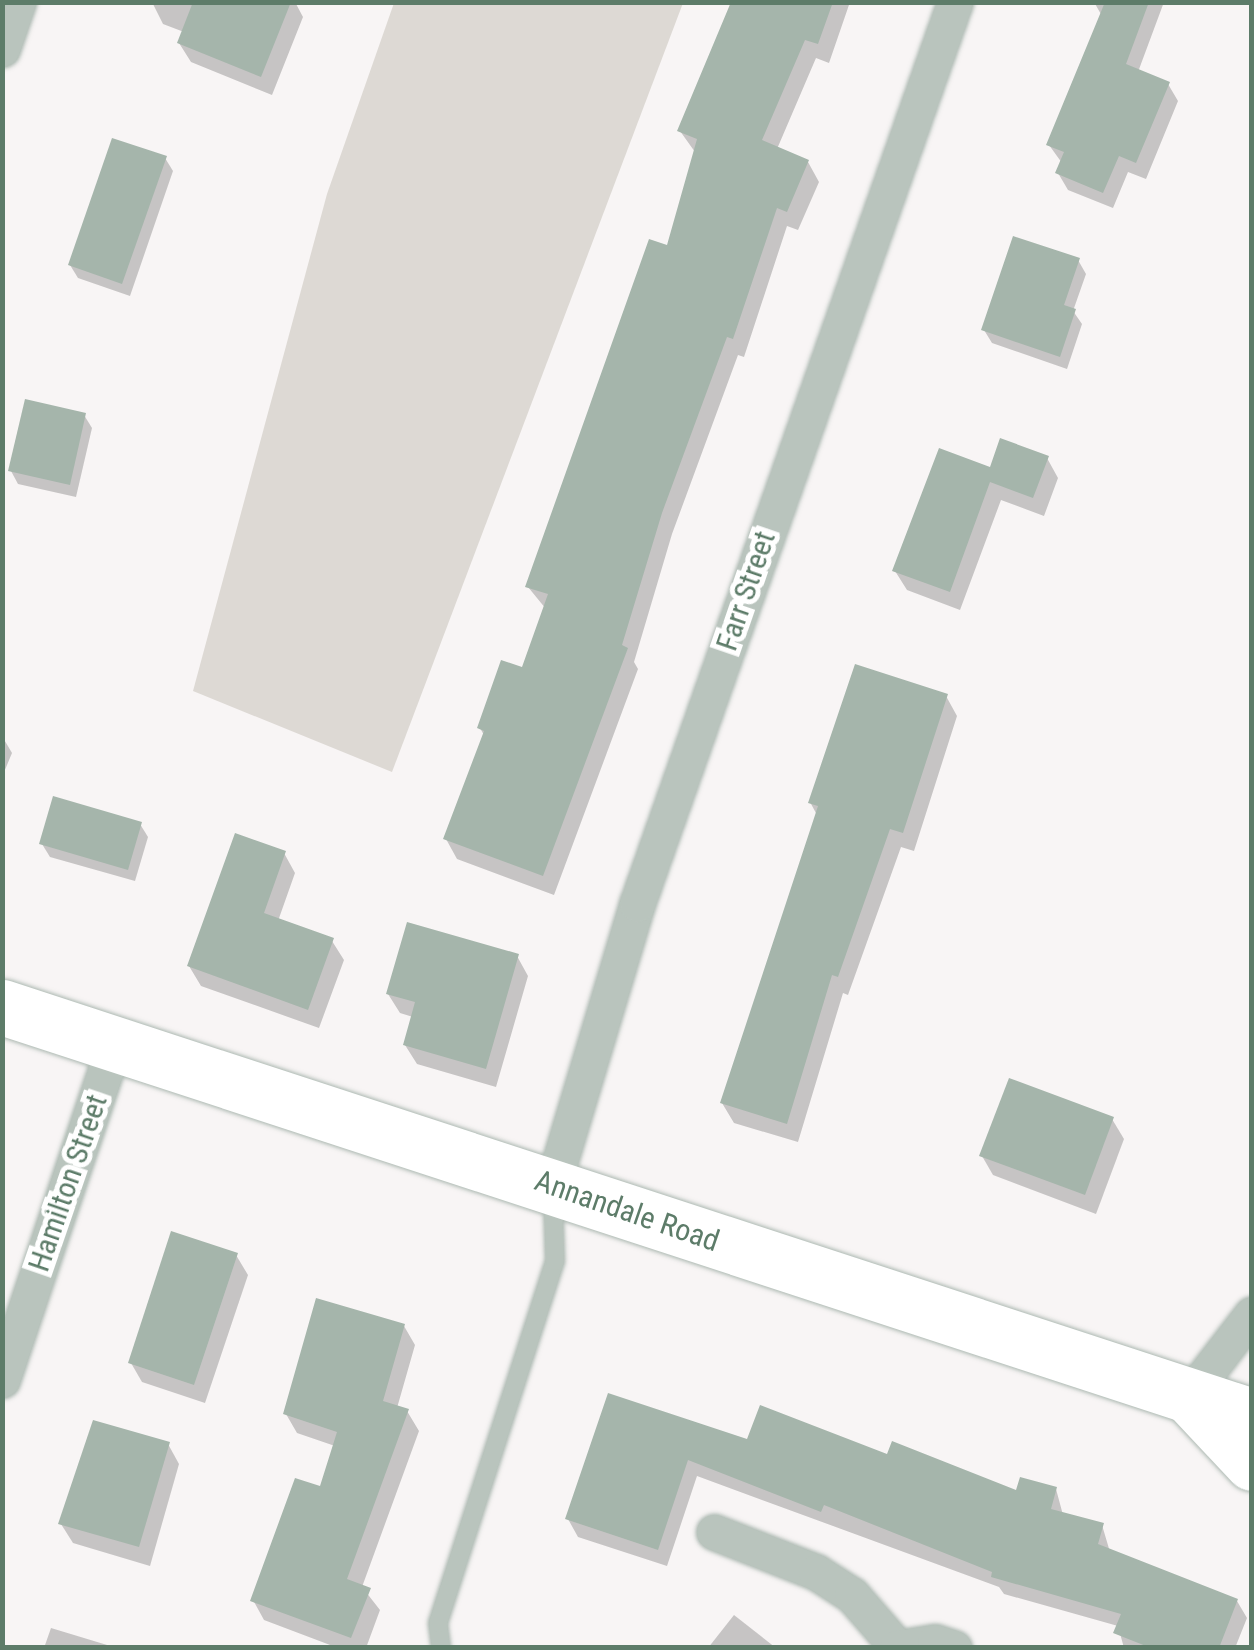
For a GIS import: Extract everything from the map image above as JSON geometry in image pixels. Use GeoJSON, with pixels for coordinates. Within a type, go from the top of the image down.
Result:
{"type":"FeatureCollection","features":[{"type":"Feature","properties":{"kind":"main road","name":"Annandale Road"},"geometry":{"type":"LineString","coordinates":[[2,1007],[553,1184],[860,1292],[1252,1416]]}},
{"type":"Feature","properties":{"kind":"main road"},"geometry":{"type":"LineString","coordinates":[[1188,1396],[1252,1464]]}},
{"type":"Feature","properties":{"kind":"street"},"geometry":{"type":"LineString","coordinates":[[2,49],[18,2]]}},
{"type":"Feature","properties":{"kind":"street","name":"Farr Street"},"geometry":{"type":"LineString","coordinates":[[553,1184],[637,904],[955,2]]}},
{"type":"Feature","properties":{"kind":"street","name":"Hamilton Street"},"geometry":{"type":"LineString","coordinates":[[2,1380],[114,1043]]}},
{"type":"Feature","properties":{"kind":"street"},"geometry":{"type":"LineString","coordinates":[[1188,1396],[1252,1314]]}},
{"type":"Feature","properties":{"kind":"street"},"geometry":{"type":"LineString","coordinates":[[714,1532],[816,1572],[852,1595],[897,1647],[935,1642],[954,1648]]}},
{"type":"Feature","properties":{"kind":"lane"},"geometry":{"type":"LineString","coordinates":[[441,1648],[438,1624],[555,1260],[553,1184]]}},
{"type":"Feature","properties":{"kind":"shaded area"},"geometry":{"type":"Polygon","coordinates":[[[394,3],[683,3],[392,772],[193,691],[327,194],[394,3]]]}},
{"type":"Feature","properties":{"kind":"building"},"geometry":{"type":"Polygon","coordinates":[[[193,2],[291,2],[261,77],[177,43],[193,2]]]}},
{"type":"Feature","properties":{"kind":"building"},"geometry":{"type":"Polygon","coordinates":[[[731,2],[833,2],[818,44],[805,40],[762,140],[809,160],[787,212],[777,208],[733,339],[727,337],[662,513],[622,645],[628,648],[543,876],[443,839],[484,731],[477,728],[501,660],[522,667],[548,594],[525,587],[649,239],[667,245],[697,139],[677,131],[731,2]]]}},
{"type":"Feature","properties":{"kind":"building"},"geometry":{"type":"Polygon","coordinates":[[[1105,2],[1149,2],[1126,64],[1170,82],[1136,163],[1119,156],[1103,193],[1055,173],[1064,152],[1046,145],[1105,2]]]}},
{"type":"Feature","properties":{"kind":"building"},"geometry":{"type":"Polygon","coordinates":[[[112,138],[167,156],[122,284],[68,265],[112,138]]]}},
{"type":"Feature","properties":{"kind":"building"},"geometry":{"type":"Polygon","coordinates":[[[1013,236],[1080,258],[1064,305],[1076,309],[1060,357],[981,330],[1013,236]]]}},
{"type":"Feature","properties":{"kind":"building"},"geometry":{"type":"Polygon","coordinates":[[[25,399],[86,413],[70,485],[8,471],[25,399]]]}},
{"type":"Feature","properties":{"kind":"building"},"geometry":{"type":"Polygon","coordinates":[[[1000,438],[1049,456],[1033,498],[990,482],[950,592],[892,571],[939,448],[990,467],[1000,438]]]}},
{"type":"Feature","properties":{"kind":"building"},"geometry":{"type":"Polygon","coordinates":[[[855,664],[948,694],[903,833],[890,829],[838,977],[832,975],[787,1124],[720,1103],[818,806],[808,803],[855,664]]]}},
{"type":"Feature","properties":{"kind":"building"},"geometry":{"type":"Polygon","coordinates":[[[53,796],[142,822],[128,870],[39,844],[53,796]]]}},
{"type":"Feature","properties":{"kind":"building"},"geometry":{"type":"Polygon","coordinates":[[[235,833],[286,851],[264,913],[334,938],[308,1010],[187,966],[235,833]]]}},
{"type":"Feature","properties":{"kind":"building"},"geometry":{"type":"Polygon","coordinates":[[[407,922],[519,954],[486,1069],[403,1045],[415,1002],[386,994],[407,922]]]}},
{"type":"Feature","properties":{"kind":"building"},"geometry":{"type":"Polygon","coordinates":[[[1009,1078],[1114,1117],[1085,1195],[979,1156],[1009,1078]]]}},
{"type":"Feature","properties":{"kind":"building"},"geometry":{"type":"Polygon","coordinates":[[[171,1231],[238,1253],[194,1385],[128,1363],[171,1231]]]}},
{"type":"Feature","properties":{"kind":"building"},"geometry":{"type":"Polygon","coordinates":[[[316,1298],[405,1324],[383,1401],[409,1409],[347,1579],[371,1588],[351,1638],[250,1601],[295,1478],[320,1486],[337,1432],[283,1414],[316,1298]]]}},
{"type":"Feature","properties":{"kind":"building"},"geometry":{"type":"Polygon","coordinates":[[[608,1393],[747,1439],[760,1405],[887,1454],[892,1441],[1016,1490],[1020,1477],[1057,1487],[1051,1509],[1104,1523],[1098,1544],[1238,1599],[1219,1648],[1151,1648],[1113,1633],[1121,1614],[991,1577],[992,1572],[824,1505],[821,1512],[688,1460],[658,1550],[565,1519],[608,1393]]]}},
{"type":"Feature","properties":{"kind":"building"},"geometry":{"type":"Polygon","coordinates":[[[93,1420],[170,1442],[139,1547],[58,1524],[93,1420]]]}}]}
